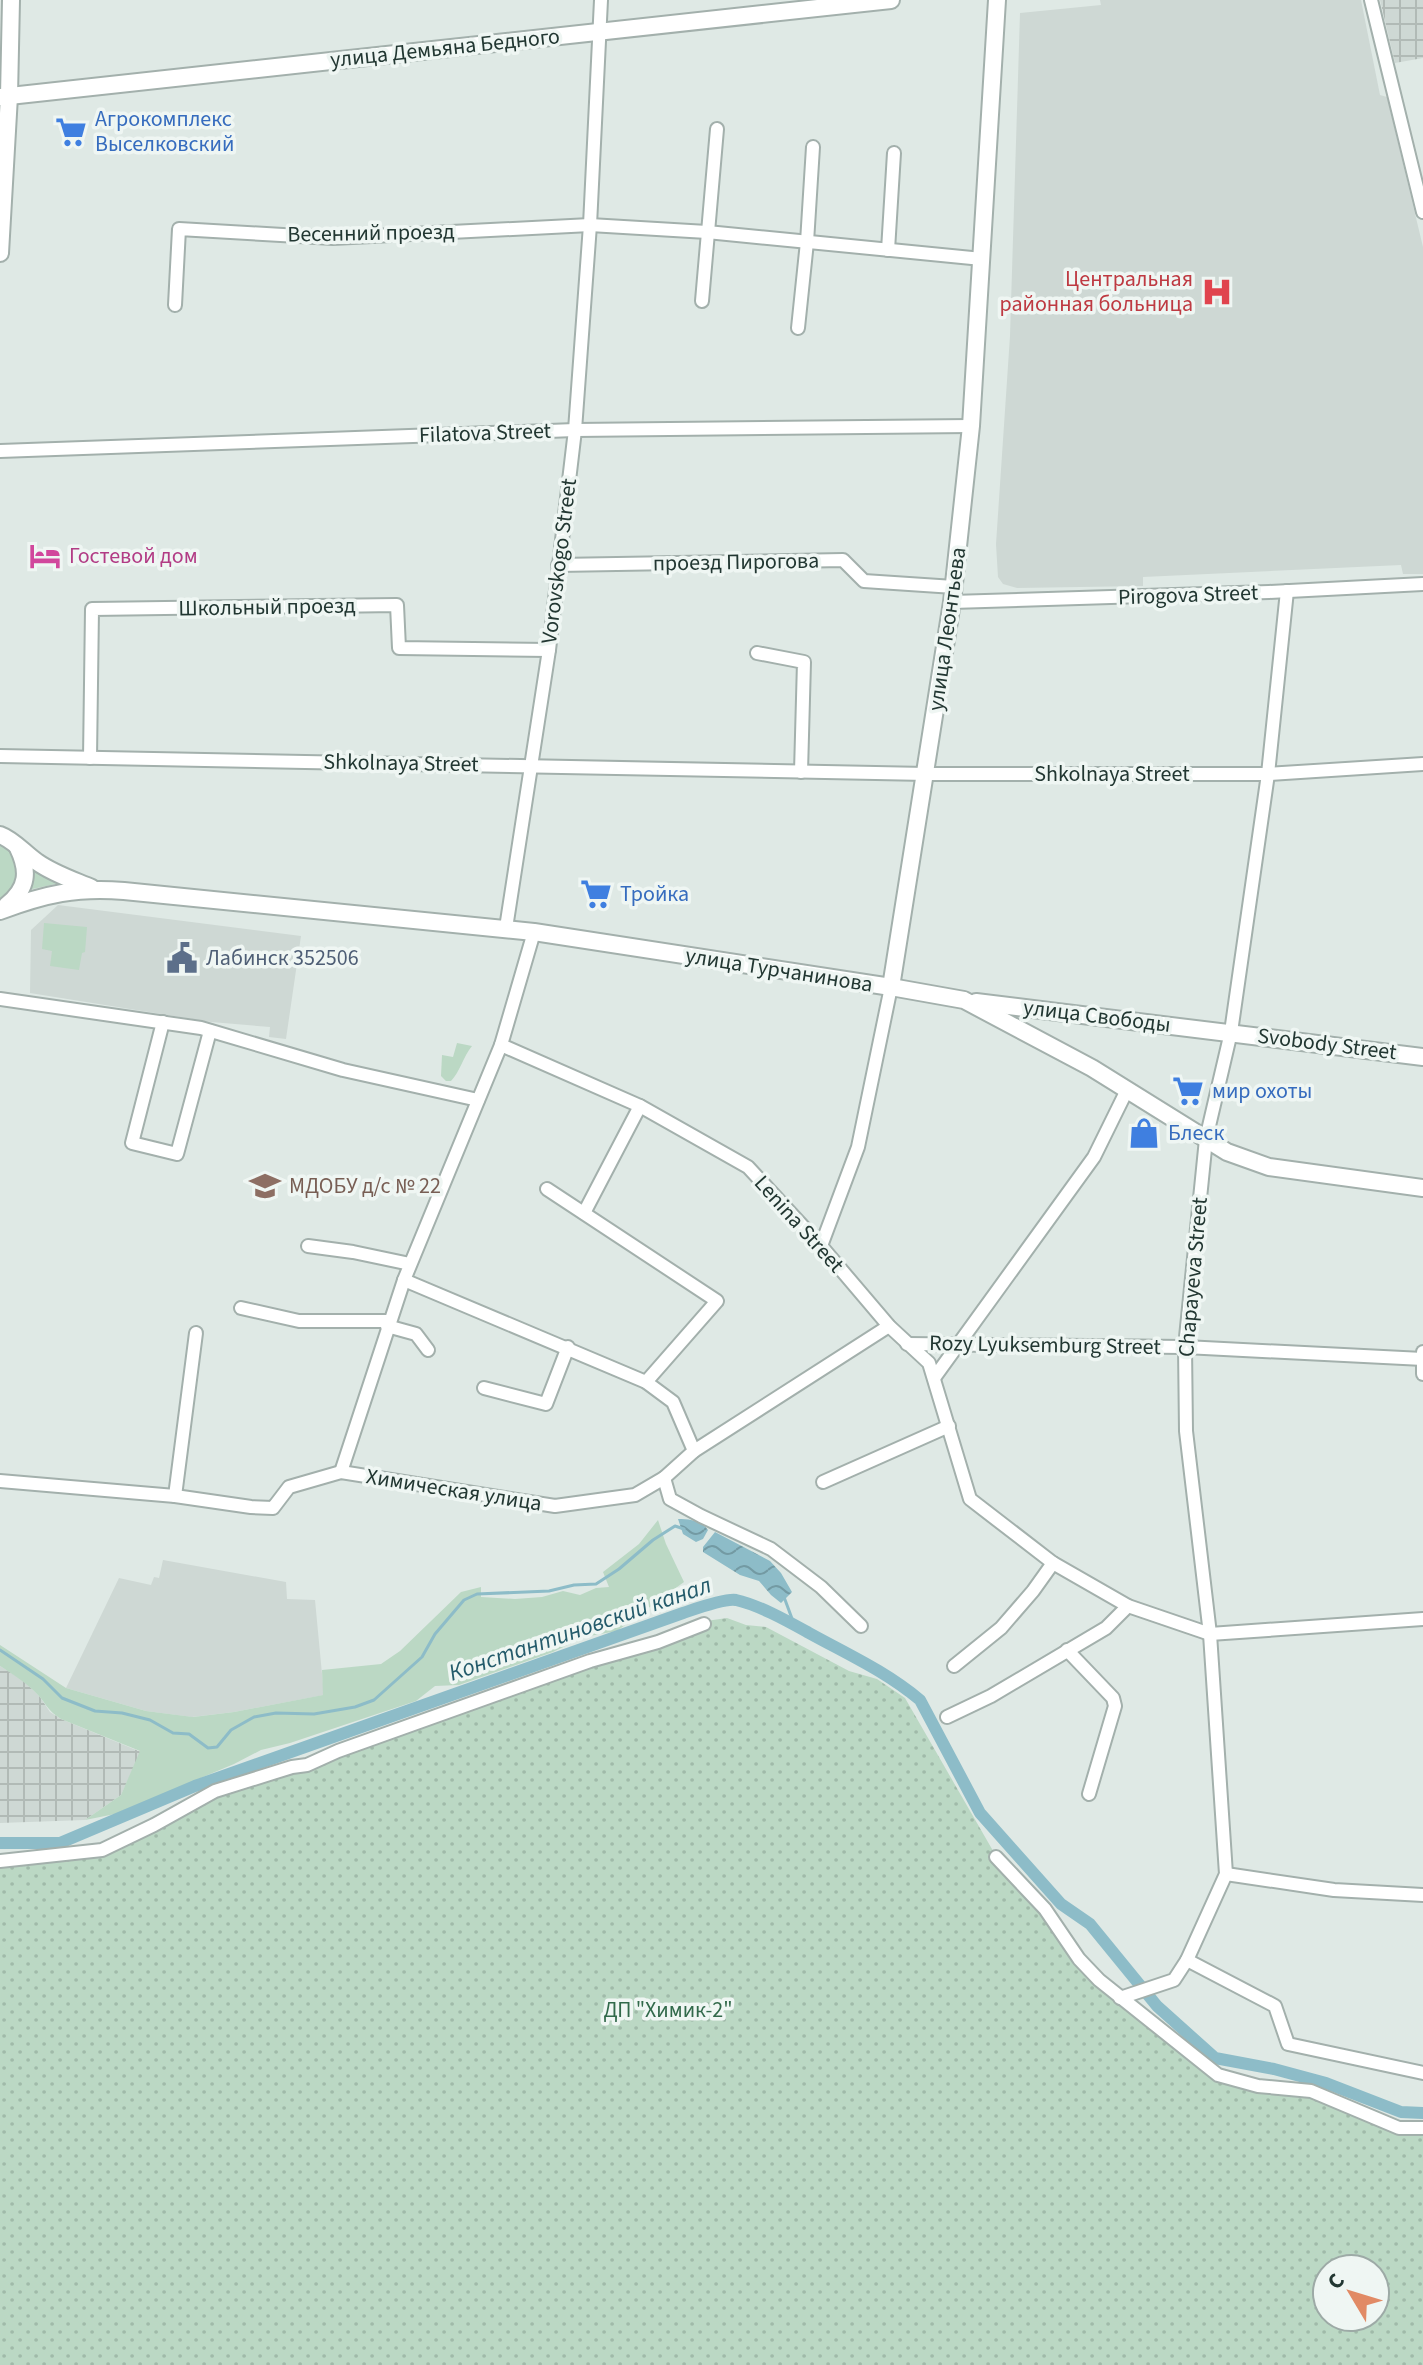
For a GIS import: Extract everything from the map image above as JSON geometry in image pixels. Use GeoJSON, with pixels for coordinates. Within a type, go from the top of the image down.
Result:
{"type":"FeatureCollection","features":[{"type":"Feature","properties":{"kind":"street"},"geometry":{"type":"LineString","coordinates":[[0,253],[11,0]]}},
{"type":"Feature","properties":{"kind":"street","name":"Vorovskogo Street"},"geometry":{"type":"LineString","coordinates":[[506,928],[549,650],[575,430],[590,225],[601,0]]}},
{"type":"Feature","properties":{"kind":"street","name":"улица Демьяна Бедного"},"geometry":{"type":"LineString","coordinates":[[5,96],[891,0]]}},
{"type":"Feature","properties":{"kind":"street","name":"улица Леонтьева"},"geometry":{"type":"LineString","coordinates":[[821,1246],[858,1147],[891,987],[953,594],[971,426],[997,0]]}},
{"type":"Feature","properties":{"kind":"street"},"geometry":{"type":"LineString","coordinates":[[1371,0],[1418,175],[1423,212]]}},
{"type":"Feature","properties":{"kind":"street"},"geometry":{"type":"LineString","coordinates":[[702,301],[717,129]]}},
{"type":"Feature","properties":{"kind":"street"},"geometry":{"type":"LineString","coordinates":[[798,328],[813,147]]}},
{"type":"Feature","properties":{"kind":"street"},"geometry":{"type":"LineString","coordinates":[[888,250],[894,153]]}},
{"type":"Feature","properties":{"kind":"street"},"geometry":{"type":"LineString","coordinates":[[590,225],[707,232],[982,259]]}},
{"type":"Feature","properties":{"kind":"street","name":"Весенний проезд"},"geometry":{"type":"LineString","coordinates":[[175,305],[179,229],[333,238],[590,225]]}},
{"type":"Feature","properties":{"kind":"street","name":"Filatova Street"},"geometry":{"type":"LineString","coordinates":[[0,451],[575,430],[971,426]]}},
{"type":"Feature","properties":{"kind":"street","name":"проезд Пирогова"},"geometry":{"type":"LineString","coordinates":[[558,565],[843,560],[864,581],[953,594]]}},
{"type":"Feature","properties":{"kind":"street","name":"Pirogova Street"},"geometry":{"type":"LineString","coordinates":[[953,594],[1287,591],[1423,584]]}},
{"type":"Feature","properties":{"kind":"street","name":"Chapayeva Street"},"geometry":{"type":"LineString","coordinates":[[1187,1960],[1226,1874],[1210,1634],[1186,1431],[1185,1347],[1206,1139],[1231,1032],[1268,774],[1287,591]]}},
{"type":"Feature","properties":{"kind":"street","name":"Школьный проезд"},"geometry":{"type":"LineString","coordinates":[[90,758],[92,609],[397,605],[399,648],[549,650]]}},
{"type":"Feature","properties":{"kind":"street"},"geometry":{"type":"LineString","coordinates":[[757,653],[804,662],[801,772]]}},
{"type":"Feature","properties":{"kind":"street","name":"Shkolnaya Street"},"geometry":{"type":"LineString","coordinates":[[0,756],[926,774],[1268,774],[1423,764]]}},
{"type":"Feature","properties":{"kind":"street"},"geometry":{"type":"LineString","coordinates":[[0,911],[19,894],[25,879],[26,865],[6,837]]}},
{"type":"Feature","properties":{"kind":"street","name":"улица Турчанинова"},"geometry":{"type":"LineString","coordinates":[[6,837],[54,873],[93,888]]}},
{"type":"Feature","properties":{"kind":"street","name":"улица Турчанинова"},"geometry":{"type":"LineString","coordinates":[[0,911],[47,895],[93,888],[506,928],[964,1000],[1092,1068],[1227,1152],[1269,1167],[1423,1188]]}},
{"type":"Feature","properties":{"kind":"street"},"geometry":{"type":"LineString","coordinates":[[341,1472],[404,1280],[501,1045],[534,932]]}},
{"type":"Feature","properties":{"kind":"street"},"geometry":{"type":"LineString","coordinates":[[0,999],[210,1031],[343,1070],[478,1100]]}},
{"type":"Feature","properties":{"kind":"street","name":"улица Свободы"},"geometry":{"type":"LineString","coordinates":[[964,1000],[1231,1032]]}},
{"type":"Feature","properties":{"kind":"street"},"geometry":{"type":"LineString","coordinates":[[163,1022],[132,1143],[177,1154],[210,1031]]}},
{"type":"Feature","properties":{"kind":"street","name":"Svobody Street"},"geometry":{"type":"LineString","coordinates":[[1231,1032],[1423,1057]]}},
{"type":"Feature","properties":{"kind":"street","name":"Lenina Street"},"geometry":{"type":"LineString","coordinates":[[501,1045],[640,1106],[748,1167],[889,1326],[929,1363],[970,1499],[1053,1563],[1128,1606],[1210,1634],[1423,1619]]}},
{"type":"Feature","properties":{"kind":"street"},"geometry":{"type":"LineString","coordinates":[[934,1378],[1094,1157],[1127,1090]]}},
{"type":"Feature","properties":{"kind":"street"},"geometry":{"type":"LineString","coordinates":[[584,1213],[640,1106]]}},
{"type":"Feature","properties":{"kind":"street"},"geometry":{"type":"LineString","coordinates":[[547,1189],[717,1301],[646,1382]]}},
{"type":"Feature","properties":{"kind":"street"},"geometry":{"type":"LineString","coordinates":[[308,1246],[410,1264]]}},
{"type":"Feature","properties":{"kind":"street"},"geometry":{"type":"LineString","coordinates":[[404,1280],[646,1382],[673,1402],[694,1451]]}},
{"type":"Feature","properties":{"kind":"street"},"geometry":{"type":"LineString","coordinates":[[241,1308],[299,1321],[388,1323],[416,1334],[428,1350]]}},
{"type":"Feature","properties":{"kind":"street","name":"Химическая улица"},"geometry":{"type":"LineString","coordinates":[[0,1481],[273,1508],[289,1487],[341,1472],[555,1506],[635,1495],[664,1478],[694,1451],[889,1326]]}},
{"type":"Feature","properties":{"kind":"street"},"geometry":{"type":"LineString","coordinates":[[175,1496],[196,1333]]}},
{"type":"Feature","properties":{"kind":"street","name":"Rozy Lyuksemburg Street"},"geometry":{"type":"LineString","coordinates":[[907,1344],[1185,1347],[1423,1359]]}},
{"type":"Feature","properties":{"kind":"street"},"geometry":{"type":"LineString","coordinates":[[484,1388],[546,1404],[568,1347]]}},
{"type":"Feature","properties":{"kind":"street"},"geometry":{"type":"LineString","coordinates":[[1423,1352],[1423,1374]]}},
{"type":"Feature","properties":{"kind":"street"},"geometry":{"type":"LineString","coordinates":[[823,1482],[949,1426]]}},
{"type":"Feature","properties":{"kind":"street"},"geometry":{"type":"LineString","coordinates":[[664,1478],[670,1499],[771,1549],[821,1587],[861,1626]]}},
{"type":"Feature","properties":{"kind":"street"},"geometry":{"type":"LineString","coordinates":[[954,1666],[1001,1628],[1053,1563]]}},
{"type":"Feature","properties":{"kind":"street"},"geometry":{"type":"LineString","coordinates":[[947,1717],[991,1696],[1106,1628],[1128,1606]]}},
{"type":"Feature","properties":{"kind":"street"},"geometry":{"type":"LineString","coordinates":[[0,1861],[102,1850],[215,1791],[307,1765],[338,1751],[590,1661],[658,1642],[704,1624]]}},
{"type":"Feature","properties":{"kind":"street"},"geometry":{"type":"LineString","coordinates":[[1067,1650],[1113,1698],[1115,1706],[1089,1794]]}},
{"type":"Feature","properties":{"kind":"street"},"geometry":{"type":"LineString","coordinates":[[996,1857],[1045,1909],[1079,1959],[1120,1998],[1218,2075],[1258,2086],[1311,2091],[1399,2128],[1423,2128]]}},
{"type":"Feature","properties":{"kind":"street"},"geometry":{"type":"LineString","coordinates":[[1226,1874],[1334,1890],[1423,1895]]}},
{"type":"Feature","properties":{"kind":"street"},"geometry":{"type":"LineString","coordinates":[[1120,1998],[1174,1980],[1187,1960],[1275,2006],[1288,2044],[1423,2073]]}},
{"type":"Feature","properties":{"kind":"shaded area","name":"Центральная районная больница"},"geometry":{"type":"Polygon","coordinates":[[[1100,0],[1361,0],[1380,95],[1387,97],[1423,247],[1423,574],[1403,574],[1401,565],[1143,577],[1143,586],[1017,588],[1003,584],[998,577],[996,544],[1010,336],[1020,13],[1101,5],[1100,0]]]}},
{"type":"Feature","properties":{"kind":"shaded area"},"geometry":{"type":"Polygon","coordinates":[[[1380,0],[1423,0],[1423,58],[1395,63],[1380,0]]]}},
{"type":"Feature","properties":{"kind":"shaded area"},"geometry":{"type":"Polygon","coordinates":[[[58,905],[301,936],[286,1039],[269,1037],[270,1027],[211,1022],[30,993],[31,930],[58,905]]]}},
{"type":"Feature","properties":{"kind":"shaded area"},"geometry":{"type":"Polygon","coordinates":[[[163,1560],[286,1582],[287,1599],[315,1600],[324,1695],[192,1717],[146,1711],[66,1688],[119,1578],[151,1585],[154,1577],[159,1578],[163,1560]]]}},
{"type":"Feature","properties":{"kind":"shaded area"},"geometry":{"type":"Polygon","coordinates":[[[0,1666],[23,1680],[50,1712],[61,1719],[141,1752],[121,1795],[85,1820],[0,1823],[0,1666]]]}},
{"type":"Feature","properties":{"kind":"green space"},"geometry":{"type":"Polygon","coordinates":[[[0,844],[15,857],[18,873],[13,888],[0,902],[0,844]]]}},
{"type":"Feature","properties":{"kind":"green space"},"geometry":{"type":"Polygon","coordinates":[[[33,867],[60,883],[28,890],[33,867]]]}},
{"type":"Feature","properties":{"kind":"green space"},"geometry":{"type":"Polygon","coordinates":[[[44,923],[87,927],[85,952],[82,953],[79,970],[50,966],[52,951],[42,949],[44,923]]]}},
{"type":"Feature","properties":{"kind":"green space"},"geometry":{"type":"Polygon","coordinates":[[[457,1043],[472,1046],[454,1077],[446,1081],[441,1076],[442,1055],[453,1057],[457,1043]]]}},
{"type":"Feature","properties":{"kind":"green space"},"geometry":{"type":"Polygon","coordinates":[[[658,1520],[684,1582],[617,1631],[584,1637],[553,1652],[459,1685],[435,1686],[416,1701],[261,1750],[115,1814],[85,1820],[121,1795],[140,1751],[61,1719],[20,1679],[0,1666],[0,1645],[66,1688],[146,1711],[193,1717],[323,1695],[322,1670],[381,1664],[400,1651],[461,1592],[481,1587],[481,1597],[515,1599],[542,1597],[563,1591],[580,1595],[596,1588],[609,1587],[603,1572],[639,1544],[658,1520]]]}},
{"type":"Feature","properties":{"kind":"green space","name":"ДП \"Химик-2\""},"geometry":{"type":"Polygon","coordinates":[[[727,1618],[746,1625],[766,1627],[849,1671],[877,1679],[905,1698],[996,1856],[1080,1958],[1219,2073],[1311,2089],[1400,2127],[1423,2126],[1423,2365],[0,2365],[0,1857],[101,1848],[263,1776],[706,1621],[727,1618]]]}},
{"type":"Feature","properties":{"kind":"water"},"geometry":{"type":"Polygon","coordinates":[[[678,1519],[702,1524],[708,1530],[703,1539],[696,1542],[683,1534],[678,1519]]]}},
{"type":"Feature","properties":{"kind":"water"},"geometry":{"type":"Polygon","coordinates":[[[715,1532],[770,1561],[792,1592],[781,1603],[759,1581],[740,1575],[703,1552],[703,1547],[715,1532]]]}},
{"type":"Feature","properties":{"kind":"waterway"},"geometry":{"type":"LineString","coordinates":[[0,1650],[43,1679],[62,1698],[95,1711],[150,1720],[173,1733],[189,1734],[208,1748],[217,1747],[231,1730],[254,1717],[276,1713],[314,1714],[355,1707],[374,1700],[422,1657],[435,1634],[464,1600],[477,1594],[549,1591],[596,1584],[675,1526],[684,1529]]}},
{"type":"Feature","properties":{"kind":"waterway"},"geometry":{"type":"LineString","coordinates":[[784,1597],[794,1624]]}},
{"type":"Feature","properties":{"kind":"waterway","name":"Константиновский канал"},"geometry":{"type":"LineString","coordinates":[[0,1843],[60,1843],[195,1786],[683,1613],[736,1600],[774,1614],[852,1656],[894,1680],[920,1700],[980,1813],[1061,1904],[1090,1924],[1157,2006],[1215,2058],[1326,2083],[1401,2112],[1423,2113]]}},
{"type":"Feature","properties":{"kind":"place","name":"Агрокомплекс Выселковский"},"geometry":{"type":"Point","coordinates":[71,132]}},
{"type":"Feature","properties":{"kind":"place","name":"Центральная районная больница"},"geometry":{"type":"Point","coordinates":[1217,292]}},
{"type":"Feature","properties":{"kind":"place","name":"Гостевой дом"},"geometry":{"type":"Point","coordinates":[45,556]}},
{"type":"Feature","properties":{"kind":"place","name":"Тройка"},"geometry":{"type":"Point","coordinates":[596,894]}},
{"type":"Feature","properties":{"kind":"place","name":"Лабинск 352506"},"geometry":{"type":"Point","coordinates":[182,958]}},
{"type":"Feature","properties":{"kind":"place","name":"мир охоты"},"geometry":{"type":"Point","coordinates":[1188,1091]}},
{"type":"Feature","properties":{"kind":"place","name":"Блеск"},"geometry":{"type":"Point","coordinates":[1144,1133]}},
{"type":"Feature","properties":{"kind":"place","name":"МДОБУ д/с № 22"},"geometry":{"type":"Point","coordinates":[265,1186]}}]}
